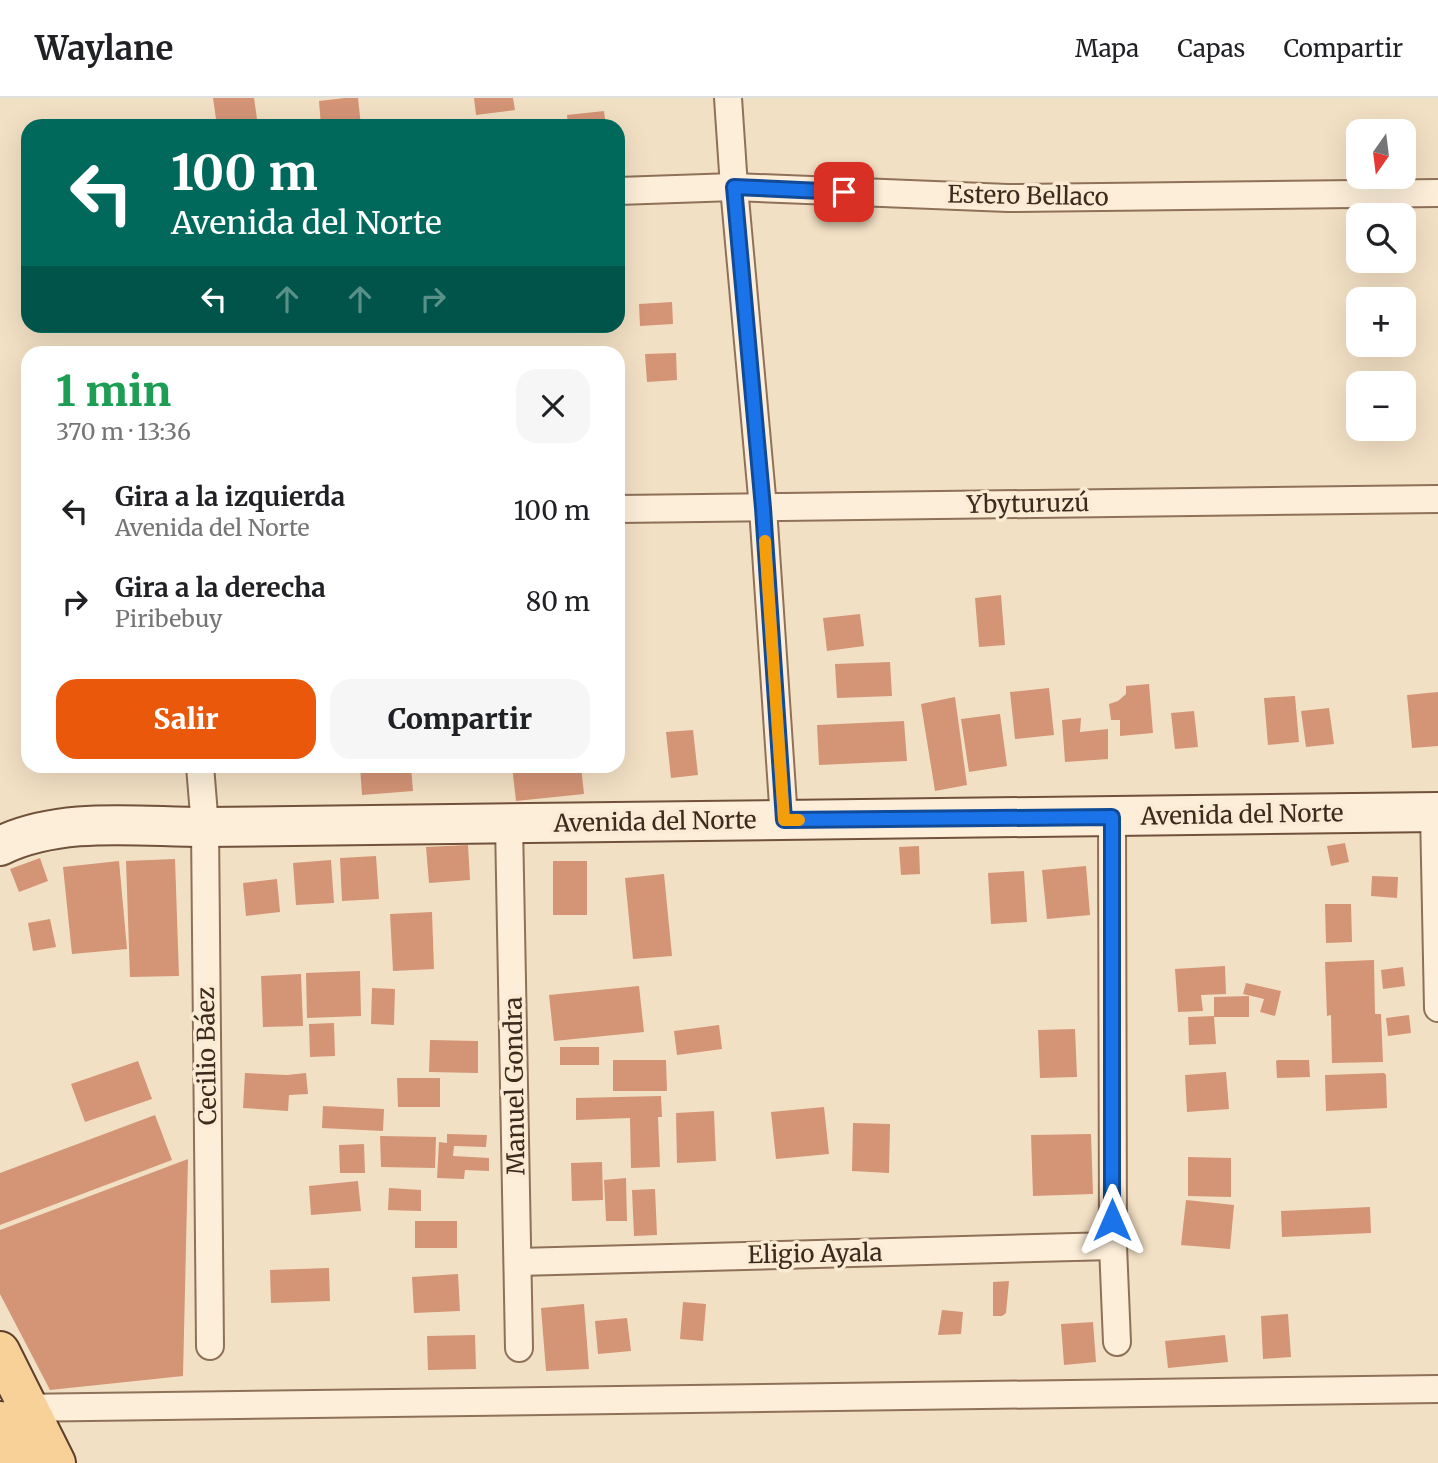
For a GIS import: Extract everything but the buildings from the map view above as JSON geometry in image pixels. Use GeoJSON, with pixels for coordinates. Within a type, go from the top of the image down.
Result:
{"type":"FeatureCollection","features":[{"type":"Feature","properties":{"kind":"main road"},"geometry":{"type":"LineString","coordinates":[[0,1351],[21,1463]]}},
{"type":"Feature","properties":{"kind":"main road"},"geometry":{"type":"LineString","coordinates":[[10,1412],[57,1463]]}},
{"type":"Feature","properties":{"kind":"street"},"geometry":{"type":"LineString","coordinates":[[729,98],[734,187],[763,508],[784,820]]}},
{"type":"Feature","properties":{"kind":"street","name":"Estero Bellaco"},"geometry":{"type":"LineString","coordinates":[[625,191],[734,187],[1008,198],[1438,193]]}},
{"type":"Feature","properties":{"kind":"street","name":"Ybyturuzú"},"geometry":{"type":"LineString","coordinates":[[625,509],[1438,499]]}},
{"type":"Feature","properties":{"kind":"street","name":"Cecilio Báez"},"geometry":{"type":"LineString","coordinates":[[201,773],[205,827],[210,1346]]}},
{"type":"Feature","properties":{"kind":"street"},"geometry":{"type":"LineString","coordinates":[[1436,812],[1438,1008]]}},
{"type":"Feature","properties":{"kind":"street","name":"Avenida del Norte"},"geometry":{"type":"LineString","coordinates":[[0,846],[43,831],[80,827],[1436,812]]}},
{"type":"Feature","properties":{"kind":"street"},"geometry":{"type":"LineString","coordinates":[[1112,817],[1112,1247],[1117,1342]]}},
{"type":"Feature","properties":{"kind":"street","name":"Manuel Gondra"},"geometry":{"type":"LineString","coordinates":[[509,824],[519,1348]]}},
{"type":"Feature","properties":{"kind":"street","name":"Eligio Ayala"},"geometry":{"type":"LineString","coordinates":[[518,1262],[1112,1247]]}},
{"type":"Feature","properties":{"kind":"street"},"geometry":{"type":"LineString","coordinates":[[10,1412],[1438,1389]]}},
{"type":"Feature","properties":{"kind":"slow traffic"},"geometry":{"type":"LineString","coordinates":[[765,541],[784,820],[799,820]]}},
{"type":"Feature","properties":{"kind":"route"},"geometry":{"type":"LineString","coordinates":[[844,192],[734,187],[763,508],[784,820],[1112,817],[1112,1220]]}}]}
